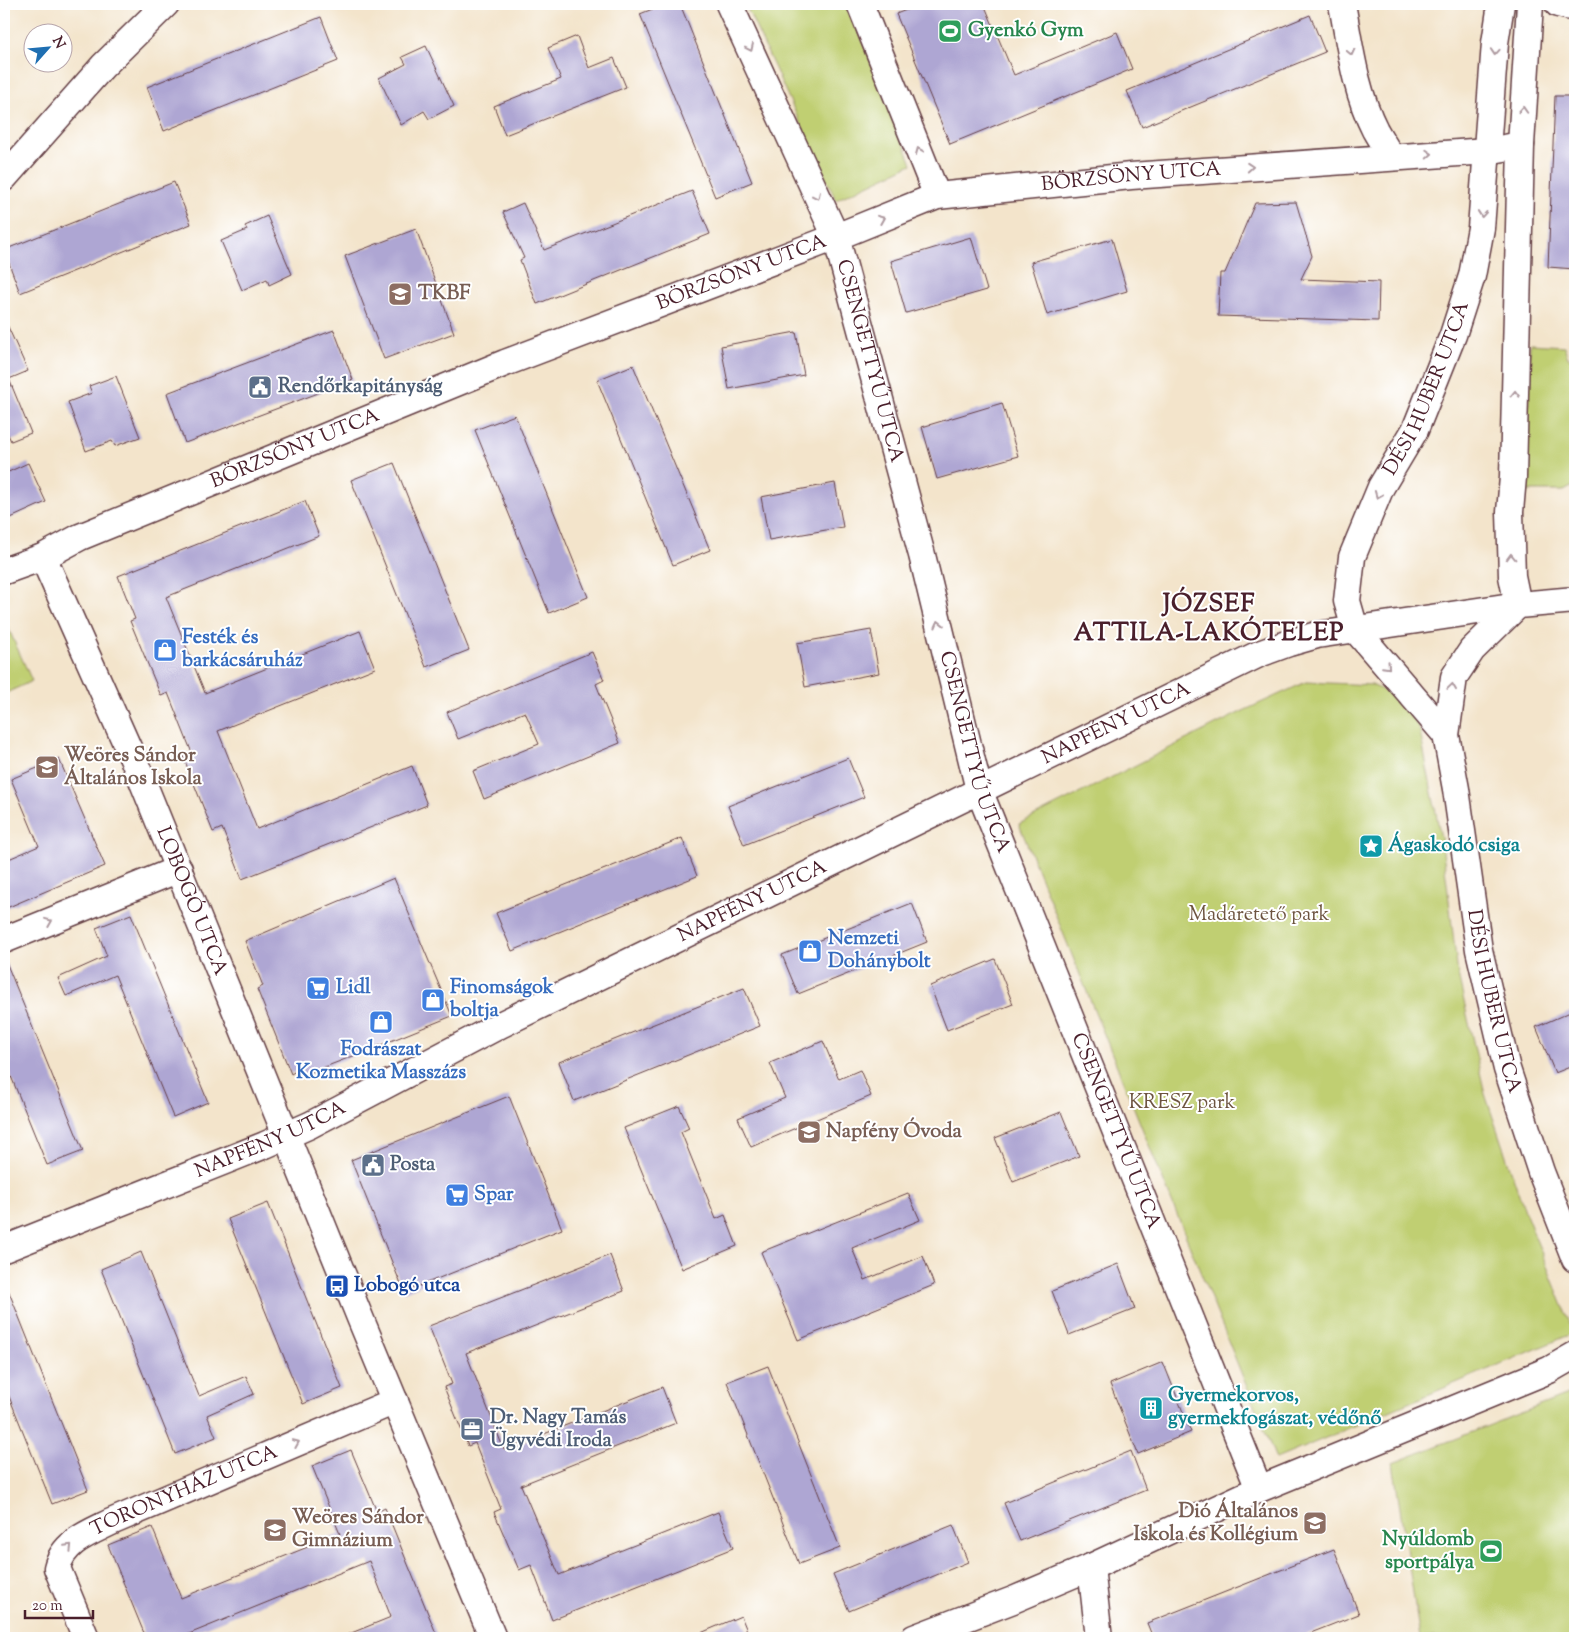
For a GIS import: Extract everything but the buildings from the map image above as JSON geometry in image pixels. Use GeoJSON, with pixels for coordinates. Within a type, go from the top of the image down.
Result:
{"type":"FeatureCollection","features":[{"type":"Feature","properties":{"kind":"street"},"geometry":{"type":"LineString","coordinates":[[4,178],[103,66],[166,4]]}},
{"type":"Feature","properties":{"kind":"street","name":"CSENGETTYŰ UTCA"},"geometry":{"type":"LineString","coordinates":[[729,4],[836,237],[922,555],[979,790],[1259,1489]]}},
{"type":"Feature","properties":{"kind":"street"},"geometry":{"type":"LineString","coordinates":[[860,4],[937,196]]}},
{"type":"Feature","properties":{"kind":"street"},"geometry":{"type":"LineString","coordinates":[[1342,4],[1360,92],[1375,130],[1391,157]]}},
{"type":"Feature","properties":{"kind":"street","name":"DÉSI HUBER UTCA"},"geometry":{"type":"LineString","coordinates":[[1446,735],[1355,628],[1347,601],[1352,558],[1381,487],[1415,430],[1453,335],[1472,276],[1481,228],[1495,43],[1502,4]]}},
{"type":"Feature","properties":{"kind":"street"},"geometry":{"type":"LineString","coordinates":[[1518,605],[1512,576],[1510,512],[1513,477],[1522,145],[1530,4]]}},
{"type":"Feature","properties":{"kind":"street"},"geometry":{"type":"LineString","coordinates":[[1558,4],[1575,8]]}},
{"type":"Feature","properties":{"kind":"street","name":"BÖRZSÖNY UTCA"},"geometry":{"type":"LineString","coordinates":[[4,571],[43,557],[80,537],[475,376],[836,237],[937,196],[1131,176],[1487,151],[1522,145]]}},
{"type":"Feature","properties":{"kind":"street","name":"LOBOGÓ UTCA"},"geometry":{"type":"LineString","coordinates":[[43,557],[138,770],[493,1638]]}},
{"type":"Feature","properties":{"kind":"street","name":"NAPFÉNY UTCA"},"geometry":{"type":"LineString","coordinates":[[4,1249],[287,1136],[511,1020],[1259,654],[1298,640],[1355,628],[1518,605],[1575,600]]}},
{"type":"Feature","properties":{"kind":"street","name":"DÉSI HUBER UTCA"},"geometry":{"type":"LineString","coordinates":[[1518,605],[1472,650],[1454,677],[1446,735],[1456,789],[1478,950],[1507,1070],[1540,1172],[1575,1259]]}},
{"type":"Feature","properties":{"kind":"street"},"geometry":{"type":"LineString","coordinates":[[4,940],[179,869]]}},
{"type":"Feature","properties":{"kind":"street"},"geometry":{"type":"LineString","coordinates":[[914,1638],[1091,1568],[1259,1489],[1549,1370],[1575,1355]]}},
{"type":"Feature","properties":{"kind":"street","name":"TORONYHÁZ UTCA"},"geometry":{"type":"LineString","coordinates":[[86,1638],[57,1568],[59,1560],[70,1544],[111,1522],[395,1401]]}},
{"type":"Feature","properties":{"kind":"street"},"geometry":{"type":"LineString","coordinates":[[1091,1568],[1099,1638]]}},
{"type":"Feature","properties":{"kind":"green space"},"geometry":{"type":"Polygon","coordinates":[[[745,4],[848,4],[912,164],[836,200],[745,4]]]}},
{"type":"Feature","properties":{"kind":"green space"},"geometry":{"type":"Polygon","coordinates":[[[1530,344],[1564,346],[1568,358],[1575,359],[1575,485],[1564,491],[1526,491],[1530,344]]]}},
{"type":"Feature","properties":{"kind":"green space"},"geometry":{"type":"Polygon","coordinates":[[[6,623],[32,681],[4,694],[4,624],[6,623]]]}},
{"type":"Feature","properties":{"kind":"green space","name":"Madáretető park"},"geometry":{"type":"Polygon","coordinates":[[[1306,682],[1372,685],[1395,696],[1419,727],[1442,843],[1458,975],[1485,1094],[1525,1212],[1574,1333],[1276,1459],[1019,824],[1241,712],[1306,682]]]}},
{"type":"Feature","properties":{"kind":"green space","name":"Nyúldomb sportpálya"},"geometry":{"type":"Polygon","coordinates":[[[1575,1392],[1575,1638],[1420,1638],[1393,1463],[1575,1392]]]}},
{"type":"Feature","properties":{"kind":"place","name":"Gyenkó Gym"},"geometry":{"type":"Point","coordinates":[950,31]}},
{"type":"Feature","properties":{"kind":"place","name":"TKBF"},"geometry":{"type":"Point","coordinates":[400,294]}},
{"type":"Feature","properties":{"kind":"place","name":"Rendőrkapitányság"},"geometry":{"type":"Point","coordinates":[260,387]}},
{"type":"Feature","properties":{"kind":"place","name":"Festék és barkácsáruház"},"geometry":{"type":"Point","coordinates":[165,650]}},
{"type":"Feature","properties":{"kind":"place","name":"Weöres Sándor Általános Iskola"},"geometry":{"type":"Point","coordinates":[47,767]}},
{"type":"Feature","properties":{"kind":"place","name":"Ágaskodó csiga"},"geometry":{"type":"Point","coordinates":[1371,846]}},
{"type":"Feature","properties":{"kind":"place","name":"Nemzeti Dohánybolt"},"geometry":{"type":"Point","coordinates":[810,951]}},
{"type":"Feature","properties":{"kind":"place","name":"Lidl"},"geometry":{"type":"Point","coordinates":[318,988]}},
{"type":"Feature","properties":{"kind":"place","name":"Finomságok boltja"},"geometry":{"type":"Point","coordinates":[433,1000]}},
{"type":"Feature","properties":{"kind":"place","name":"Fodrászat Kozmetika Masszázs"},"geometry":{"type":"Point","coordinates":[381,1022]}},
{"type":"Feature","properties":{"kind":"place","name":"Napfény Óvoda"},"geometry":{"type":"Point","coordinates":[809,1132]}},
{"type":"Feature","properties":{"kind":"place","name":"Posta"},"geometry":{"type":"Point","coordinates":[373,1165]}},
{"type":"Feature","properties":{"kind":"place","name":"Spar"},"geometry":{"type":"Point","coordinates":[457,1195]}},
{"type":"Feature","properties":{"kind":"place","name":"Lobogó utca"},"geometry":{"type":"Point","coordinates":[337,1286]}},
{"type":"Feature","properties":{"kind":"place","name":"Gyermekorvos, gyermekfogászat, védőnő"},"geometry":{"type":"Point","coordinates":[1151,1408]}},
{"type":"Feature","properties":{"kind":"place","name":"Dr. Nagy Tamás Ügyvédi Iroda"},"geometry":{"type":"Point","coordinates":[472,1429]}},
{"type":"Feature","properties":{"kind":"place","name":"Dió Általános Iskola és Kollégium"},"geometry":{"type":"Point","coordinates":[1315,1523]}},
{"type":"Feature","properties":{"kind":"place","name":"Weöres Sándor Gimnázium"},"geometry":{"type":"Point","coordinates":[275,1530]}},
{"type":"Feature","properties":{"kind":"place","name":"Nyúldomb sportpálya"},"geometry":{"type":"Point","coordinates":[1491,1551]}},
{"type":"Feature","properties":{"kind":"district","name":"JÓZSEF ATTILA-LAKÓTELEP"},"geometry":{"type":"Point","coordinates":[1209,620]}},
{"type":"Feature","properties":{"kind":"park label","name":"KRESZ park"},"geometry":{"type":"Point","coordinates":[1182,1103]}}]}
